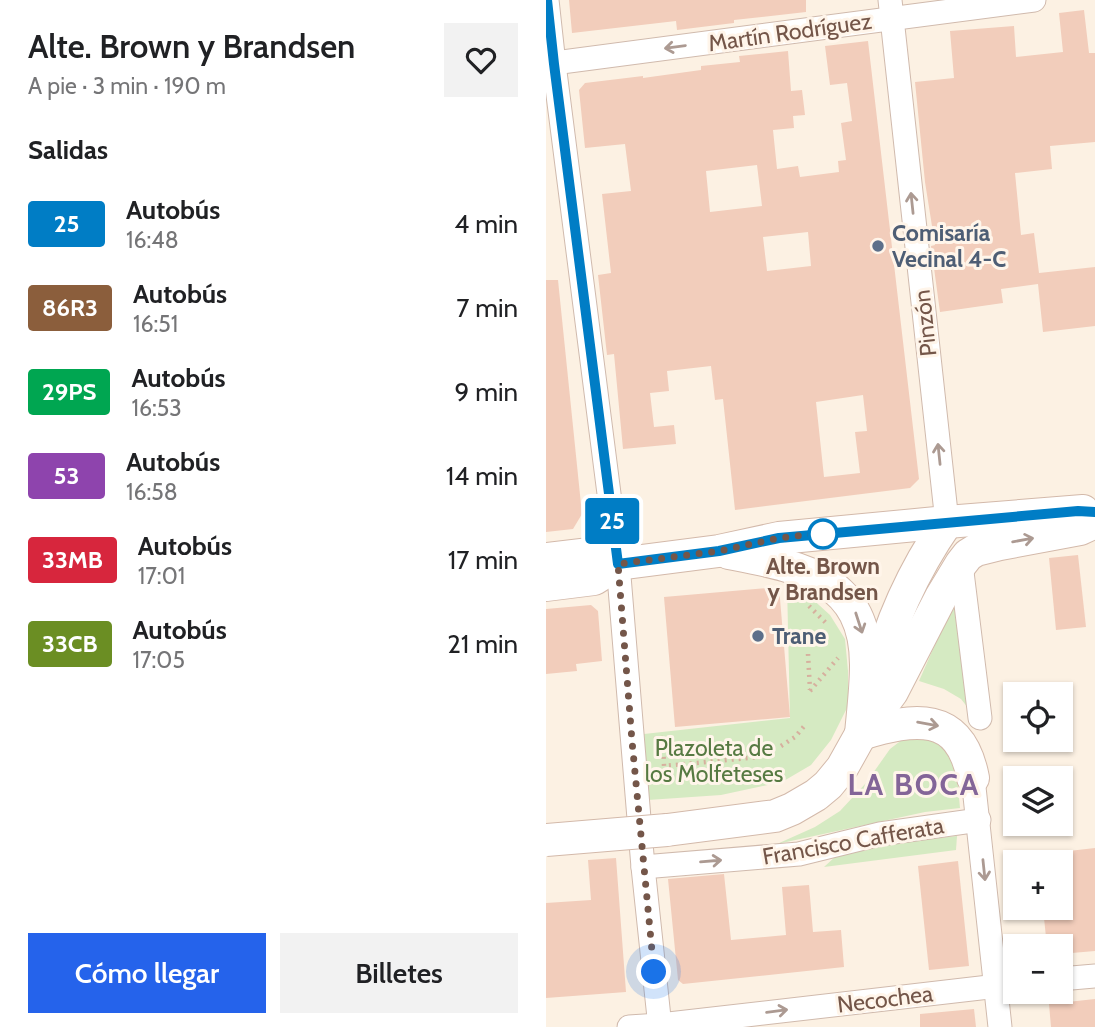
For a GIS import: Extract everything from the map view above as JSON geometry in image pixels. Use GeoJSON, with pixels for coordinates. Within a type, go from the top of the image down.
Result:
{"type":"FeatureCollection","features":[{"type":"Feature","properties":{"kind":"main road"},"geometry":{"type":"LineString","coordinates":[[546,585],[594,579],[618,564],[719,551],[779,538],[1078,511],[1095,512]]}},
{"type":"Feature","properties":{"kind":"main road"},"geometry":{"type":"LineString","coordinates":[[862,734],[878,666],[891,627],[907,588],[947,522]]}},
{"type":"Feature","properties":{"kind":"main road"},"geometry":{"type":"LineString","coordinates":[[546,839],[667,830],[750,820],[775,816],[792,809],[828,785],[848,760],[862,734],[892,692],[961,564],[976,550],[1080,529],[1095,522]]}},
{"type":"Feature","properties":{"kind":"main road"},"geometry":{"type":"LineString","coordinates":[[719,551],[766,560],[811,574],[832,586],[850,604],[861,626],[866,663],[862,734]]}},
{"type":"Feature","properties":{"kind":"main road"},"geometry":{"type":"LineString","coordinates":[[546,559],[590,554],[618,564]]}},
{"type":"Feature","properties":{"kind":"main road"},"geometry":{"type":"LineString","coordinates":[[862,734],[907,723],[926,723],[940,727],[957,739],[969,761],[974,778]]}},
{"type":"Feature","properties":{"kind":"street"},"geometry":{"type":"LineString","coordinates":[[547,0],[550,64],[618,564],[643,867],[660,1026]]}},
{"type":"Feature","properties":{"kind":"street","name":"Martín Rodríguez"},"geometry":{"type":"LineString","coordinates":[[550,64],[891,9],[1034,0]]}},
{"type":"Feature","properties":{"kind":"street","name":"Pinzón"},"geometry":{"type":"LineString","coordinates":[[891,9],[947,522]]}},
{"type":"Feature","properties":{"kind":"street"},"geometry":{"type":"LineString","coordinates":[[961,564],[979,718]]}},
{"type":"Feature","properties":{"kind":"street"},"geometry":{"type":"LineString","coordinates":[[974,778],[1003,967]]}},
{"type":"Feature","properties":{"kind":"street","name":"Francisco Cafferata"},"geometry":{"type":"LineString","coordinates":[[643,867],[799,854],[880,834],[979,820]]}},
{"type":"Feature","properties":{"kind":"street"},"geometry":{"type":"LineString","coordinates":[[1073,978],[1095,976]]}},
{"type":"Feature","properties":{"kind":"street","name":"Necochea"},"geometry":{"type":"LineString","coordinates":[[629,1027],[660,1026],[1003,985]]}},
{"type":"Feature","properties":{"kind":"street"},"geometry":{"type":"LineString","coordinates":[[1000,1027],[1003,1004]]}},
{"type":"Feature","properties":{"kind":"path"},"geometry":{"type":"LineString","coordinates":[[809,606],[826,622],[832,632]]}},
{"type":"Feature","properties":{"kind":"path"},"geometry":{"type":"LineString","coordinates":[[808,654],[810,691],[840,656],[839,649]]}},
{"type":"Feature","properties":{"kind":"path"},"geometry":{"type":"LineString","coordinates":[[782,746],[795,737],[806,724]]}},
{"type":"Feature","properties":{"kind":"path"},"geometry":{"type":"LineString","coordinates":[[645,740],[663,738],[664,766],[759,757]]}},
{"type":"Feature","properties":{"kind":"green space","name":"Plazoleta de los Molfeteses"},"geometry":{"type":"Polygon","coordinates":[[[787,584],[808,595],[830,615],[845,639],[848,706],[831,740],[811,765],[782,782],[721,795],[648,800],[644,734],[790,718],[787,584]]]}},
{"type":"Feature","properties":{"kind":"green space"},"geometry":{"type":"Polygon","coordinates":[[[955,599],[972,713],[961,699],[944,689],[919,681],[955,599]]]}},
{"type":"Feature","properties":{"kind":"green space","name":"Plazoleta de los Molfeteses"},"geometry":{"type":"Polygon","coordinates":[[[925,734],[955,755],[960,808],[925,812],[777,844],[815,827],[840,811],[866,783],[890,749],[907,736],[925,734]]]}},
{"type":"Feature","properties":{"kind":"green space"},"geometry":{"type":"Polygon","coordinates":[[[957,836],[956,850],[824,867],[836,856],[903,842],[957,836]]]}},
{"type":"Feature","properties":{"kind":"building"},"geometry":{"type":"Polygon","coordinates":[[[569,0],[806,0],[806,12],[677,30],[676,21],[572,33],[569,0]]]}},
{"type":"Feature","properties":{"kind":"building"},"geometry":{"type":"Polygon","coordinates":[[[1084,10],[1089,53],[1095,53],[1095,142],[1050,146],[1052,169],[1015,173],[1021,235],[1034,233],[1039,273],[1095,267],[1095,326],[1043,332],[1038,284],[1001,289],[1003,303],[940,312],[931,246],[935,245],[925,182],[915,82],[954,78],[950,31],[1014,26],[1016,57],[1063,52],[1059,13],[1084,10]]]}},
{"type":"Feature","properties":{"kind":"building"},"geometry":{"type":"Polygon","coordinates":[[[868,41],[919,479],[910,488],[735,510],[723,399],[715,400],[711,366],[667,371],[669,391],[650,393],[654,427],[674,425],[676,444],[623,449],[614,354],[607,355],[598,275],[611,273],[602,194],[631,191],[625,144],[585,148],[579,90],[585,83],[701,70],[701,66],[740,62],[739,56],[788,51],[791,91],[802,90],[805,115],[793,116],[794,128],[773,130],[777,169],[798,166],[800,177],[839,172],[838,161],[846,160],[841,123],[852,121],[847,83],[830,85],[825,46],[868,41]],[[757,165],[706,171],[710,212],[762,206],[757,165]],[[808,232],[763,237],[767,271],[811,266],[808,232]],[[863,395],[816,402],[824,477],[860,473],[855,432],[867,431],[863,395]]]}},
{"type":"Feature","properties":{"kind":"building"},"geometry":{"type":"Polygon","coordinates":[[[546,280],[558,280],[582,514],[573,529],[546,532],[546,280]]]}},
{"type":"Feature","properties":{"kind":"building"},"geometry":{"type":"Polygon","coordinates":[[[1078,555],[1086,627],[1056,630],[1049,558],[1078,555]]]}},
{"type":"Feature","properties":{"kind":"building","name":"Trane"},"geometry":{"type":"Polygon","coordinates":[[[779,587],[790,717],[675,727],[664,597],[779,587]]]}},
{"type":"Feature","properties":{"kind":"building"},"geometry":{"type":"Polygon","coordinates":[[[591,605],[598,611],[602,661],[576,664],[577,671],[546,674],[546,609],[591,605]]]}},
{"type":"Feature","properties":{"kind":"building"},"geometry":{"type":"Polygon","coordinates":[[[1095,848],[1095,951],[1073,953],[1073,934],[1046,934],[1044,920],[1073,920],[1073,851],[1095,848]]]}},
{"type":"Feature","properties":{"kind":"building"},"geometry":{"type":"Polygon","coordinates":[[[616,858],[626,992],[546,998],[546,903],[591,900],[588,860],[616,858]]]}},
{"type":"Feature","properties":{"kind":"building"},"geometry":{"type":"Polygon","coordinates":[[[958,861],[969,966],[929,970],[918,866],[958,861]]]}},
{"type":"Feature","properties":{"kind":"building"},"geometry":{"type":"Polygon","coordinates":[[[724,874],[731,940],[786,935],[782,887],[809,885],[813,932],[841,930],[844,967],[683,984],[678,980],[668,879],[724,874]]]}},
{"type":"Feature","properties":{"kind":"building"},"geometry":{"type":"Polygon","coordinates":[[[1095,999],[1095,1027],[1051,1027],[1049,1004],[1073,1004],[1073,1001],[1095,999]]]}},
{"type":"Feature","properties":{"kind":"building"},"geometry":{"type":"Polygon","coordinates":[[[974,1009],[976,1027],[920,1027],[920,1014],[974,1009]]]}},
{"type":"Feature","properties":{"kind":"bus line","name":"25"},"geometry":{"type":"LineString","coordinates":[[547,0],[618,564],[719,551],[779,538],[1078,511],[1095,512]]}},
{"type":"Feature","properties":{"kind":"place","name":"Comisaría Vecinal 4-C"},"geometry":{"type":"Point","coordinates":[878,246]}},
{"type":"Feature","properties":{"kind":"place","name":"Alte. Brown y Brandsen"},"geometry":{"type":"Point","coordinates":[823,534]}},
{"type":"Feature","properties":{"kind":"place","name":"Trane"},"geometry":{"type":"Point","coordinates":[758,636]}},
{"type":"Feature","properties":{"kind":"district","name":"LA BOCA"},"geometry":{"type":"Point","coordinates":[914,784]}},
{"type":"Feature","properties":{"kind":"route"},"geometry":{"type":"LineString","coordinates":[[654,972],[618,564],[719,551],[779,538],[823,534]]}}]}
